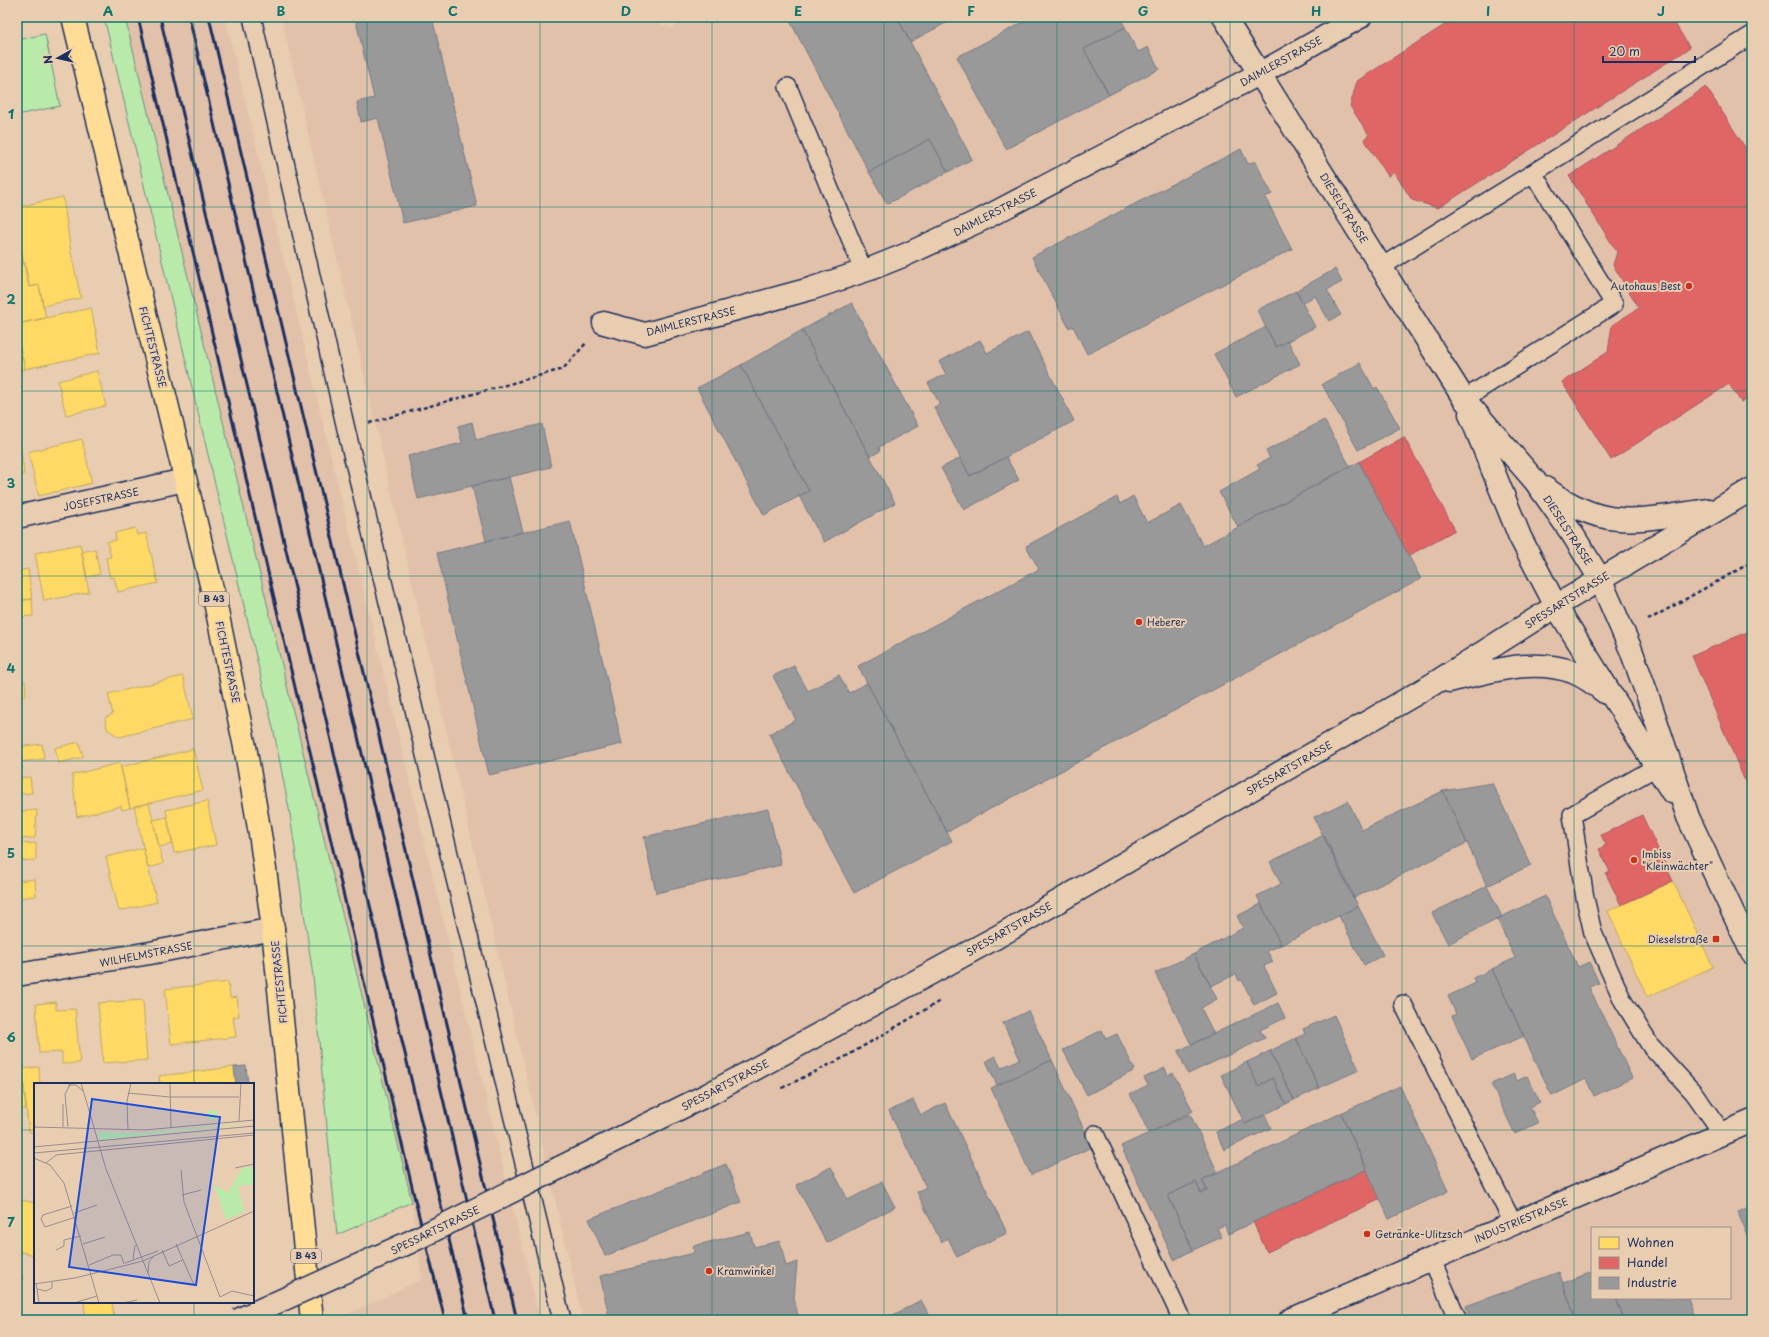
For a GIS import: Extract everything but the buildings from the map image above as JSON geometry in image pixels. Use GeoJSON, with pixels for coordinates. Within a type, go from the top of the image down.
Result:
{"type":"FeatureCollection","features":[{"type":"Feature","properties":{"kind":"main road","name":"FICHTESTRASSE"},"geometry":{"type":"LineString","coordinates":[[73,17],[214,598],[246,752],[261,840],[273,928],[312,1320]]}},
{"type":"Feature","properties":{"kind":"street","name":"DIESELSTRASSE"},"geometry":{"type":"LineString","coordinates":[[1224,17],[1464,399],[1535,481],[1573,535],[1600,579],[1647,694],[1688,817],[1752,952]]}},
{"type":"Feature","properties":{"kind":"street","name":"DAIMLERSTRASSE"},"geometry":{"type":"LineString","coordinates":[[604,323],[645,334],[810,289],[864,272],[905,255],[983,218],[1259,74],[1360,17]]}},
{"type":"Feature","properties":{"kind":"street","name":"DIESELSTRASSE"},"geometry":{"type":"LineString","coordinates":[[1464,399],[1520,537],[1556,606],[1688,817]]}},
{"type":"Feature","properties":{"kind":"street","name":"JOSEFSTRASSE"},"geometry":{"type":"LineString","coordinates":[[17,516],[185,480]]}},
{"type":"Feature","properties":{"kind":"street"},"geometry":{"type":"LineString","coordinates":[[1535,481],[1556,496],[1605,517],[1638,519],[1718,508]]}},
{"type":"Feature","properties":{"kind":"street","name":"SPESSARTSTRASSE"},"geometry":{"type":"LineString","coordinates":[[238,1320],[410,1242],[709,1094],[997,937],[1433,684],[1600,579],[1752,489]]}},
{"type":"Feature","properties":{"kind":"street"},"geometry":{"type":"LineString","coordinates":[[1433,684],[1505,668],[1538,666],[1572,672],[1596,685],[1615,700]]}},
{"type":"Feature","properties":{"kind":"street","name":"WILHELMSTRASSE"},"geometry":{"type":"LineString","coordinates":[[17,975],[150,954],[273,928]]}},
{"type":"Feature","properties":{"kind":"street","name":"INDUSTRIESTRASSE"},"geometry":{"type":"LineString","coordinates":[[1290,1320],[1752,1121]]}},
{"type":"Feature","properties":{"kind":"lane"},"geometry":{"type":"LineString","coordinates":[[252,17],[346,429],[562,1320]]}},
{"type":"Feature","properties":{"kind":"lane"},"geometry":{"type":"LineString","coordinates":[[1381,267],[1752,35]]}},
{"type":"Feature","properties":{"kind":"lane"},"geometry":{"type":"LineString","coordinates":[[788,87],[864,272]]}},
{"type":"Feature","properties":{"kind":"lane"},"geometry":{"type":"LineString","coordinates":[[1464,399],[1614,304],[1533,173]]}},
{"type":"Feature","properties":{"kind":"lane"},"geometry":{"type":"LineString","coordinates":[[1656,767],[1572,815],[1585,898],[1593,933],[1623,1000],[1650,1045],[1694,1093],[1723,1134]]}},
{"type":"Feature","properties":{"kind":"lane"},"geometry":{"type":"LineString","coordinates":[[1403,1004],[1513,1223]]}},
{"type":"Feature","properties":{"kind":"lane"},"geometry":{"type":"LineString","coordinates":[[1094,1134],[1182,1320]]}},
{"type":"Feature","properties":{"kind":"lane"},"geometry":{"type":"LineString","coordinates":[[1431,1258],[1458,1320]]}},
{"type":"Feature","properties":{"kind":"path"},"geometry":{"type":"LineString","coordinates":[[346,429],[563,369],[604,323]]}},
{"type":"Feature","properties":{"kind":"path"},"geometry":{"type":"LineString","coordinates":[[1623,633],[1670,609],[1752,562]]}},
{"type":"Feature","properties":{"kind":"shaded area"},"geometry":{"type":"Polygon","coordinates":[[[125,17],[225,17],[540,1320],[336,1320],[422,1279],[412,1202],[125,17]]]}},
{"type":"Feature","properties":{"kind":"shaded area"},"geometry":{"type":"Polygon","coordinates":[[[281,17],[644,17],[673,29],[679,17],[1752,17],[1752,1320],[583,1320],[281,17]]]}},
{"type":"Feature","properties":{"kind":"green space"},"geometry":{"type":"Polygon","coordinates":[[[104,17],[125,17],[412,1202],[337,1235],[313,976],[290,814],[274,732],[104,17]]]}},
{"type":"Feature","properties":{"kind":"green space"},"geometry":{"type":"Polygon","coordinates":[[[45,34],[60,106],[17,115],[17,40],[45,34]]]}},
{"type":"Feature","properties":{"kind":"railway"},"geometry":{"type":"LineString","coordinates":[[138,17],[416,1204],[445,1320]]}},
{"type":"Feature","properties":{"kind":"railway"},"geometry":{"type":"LineString","coordinates":[[160,17],[468,1320]]}},
{"type":"Feature","properties":{"kind":"railway"},"geometry":{"type":"LineString","coordinates":[[189,17],[495,1320]]}},
{"type":"Feature","properties":{"kind":"railway"},"geometry":{"type":"LineString","coordinates":[[209,17],[517,1320]]}},
{"type":"Feature","properties":{"kind":"place","name":"Autohaus Best"},"geometry":{"type":"Point","coordinates":[1689,286]}},
{"type":"Feature","properties":{"kind":"place","name":"Heberer"},"geometry":{"type":"Point","coordinates":[1139,622]}},
{"type":"Feature","properties":{"kind":"place","name":"Imbiss \"Kleinwächter\""},"geometry":{"type":"Point","coordinates":[1634,860]}},
{"type":"Feature","properties":{"kind":"place","name":"Dieselstraße"},"geometry":{"type":"Point","coordinates":[1716,939]}},
{"type":"Feature","properties":{"kind":"place","name":"Getränke-Ulitzsch"},"geometry":{"type":"Point","coordinates":[1367,1234]}},
{"type":"Feature","properties":{"kind":"place","name":"Kramwinkel"},"geometry":{"type":"Point","coordinates":[709,1271]}}]}
